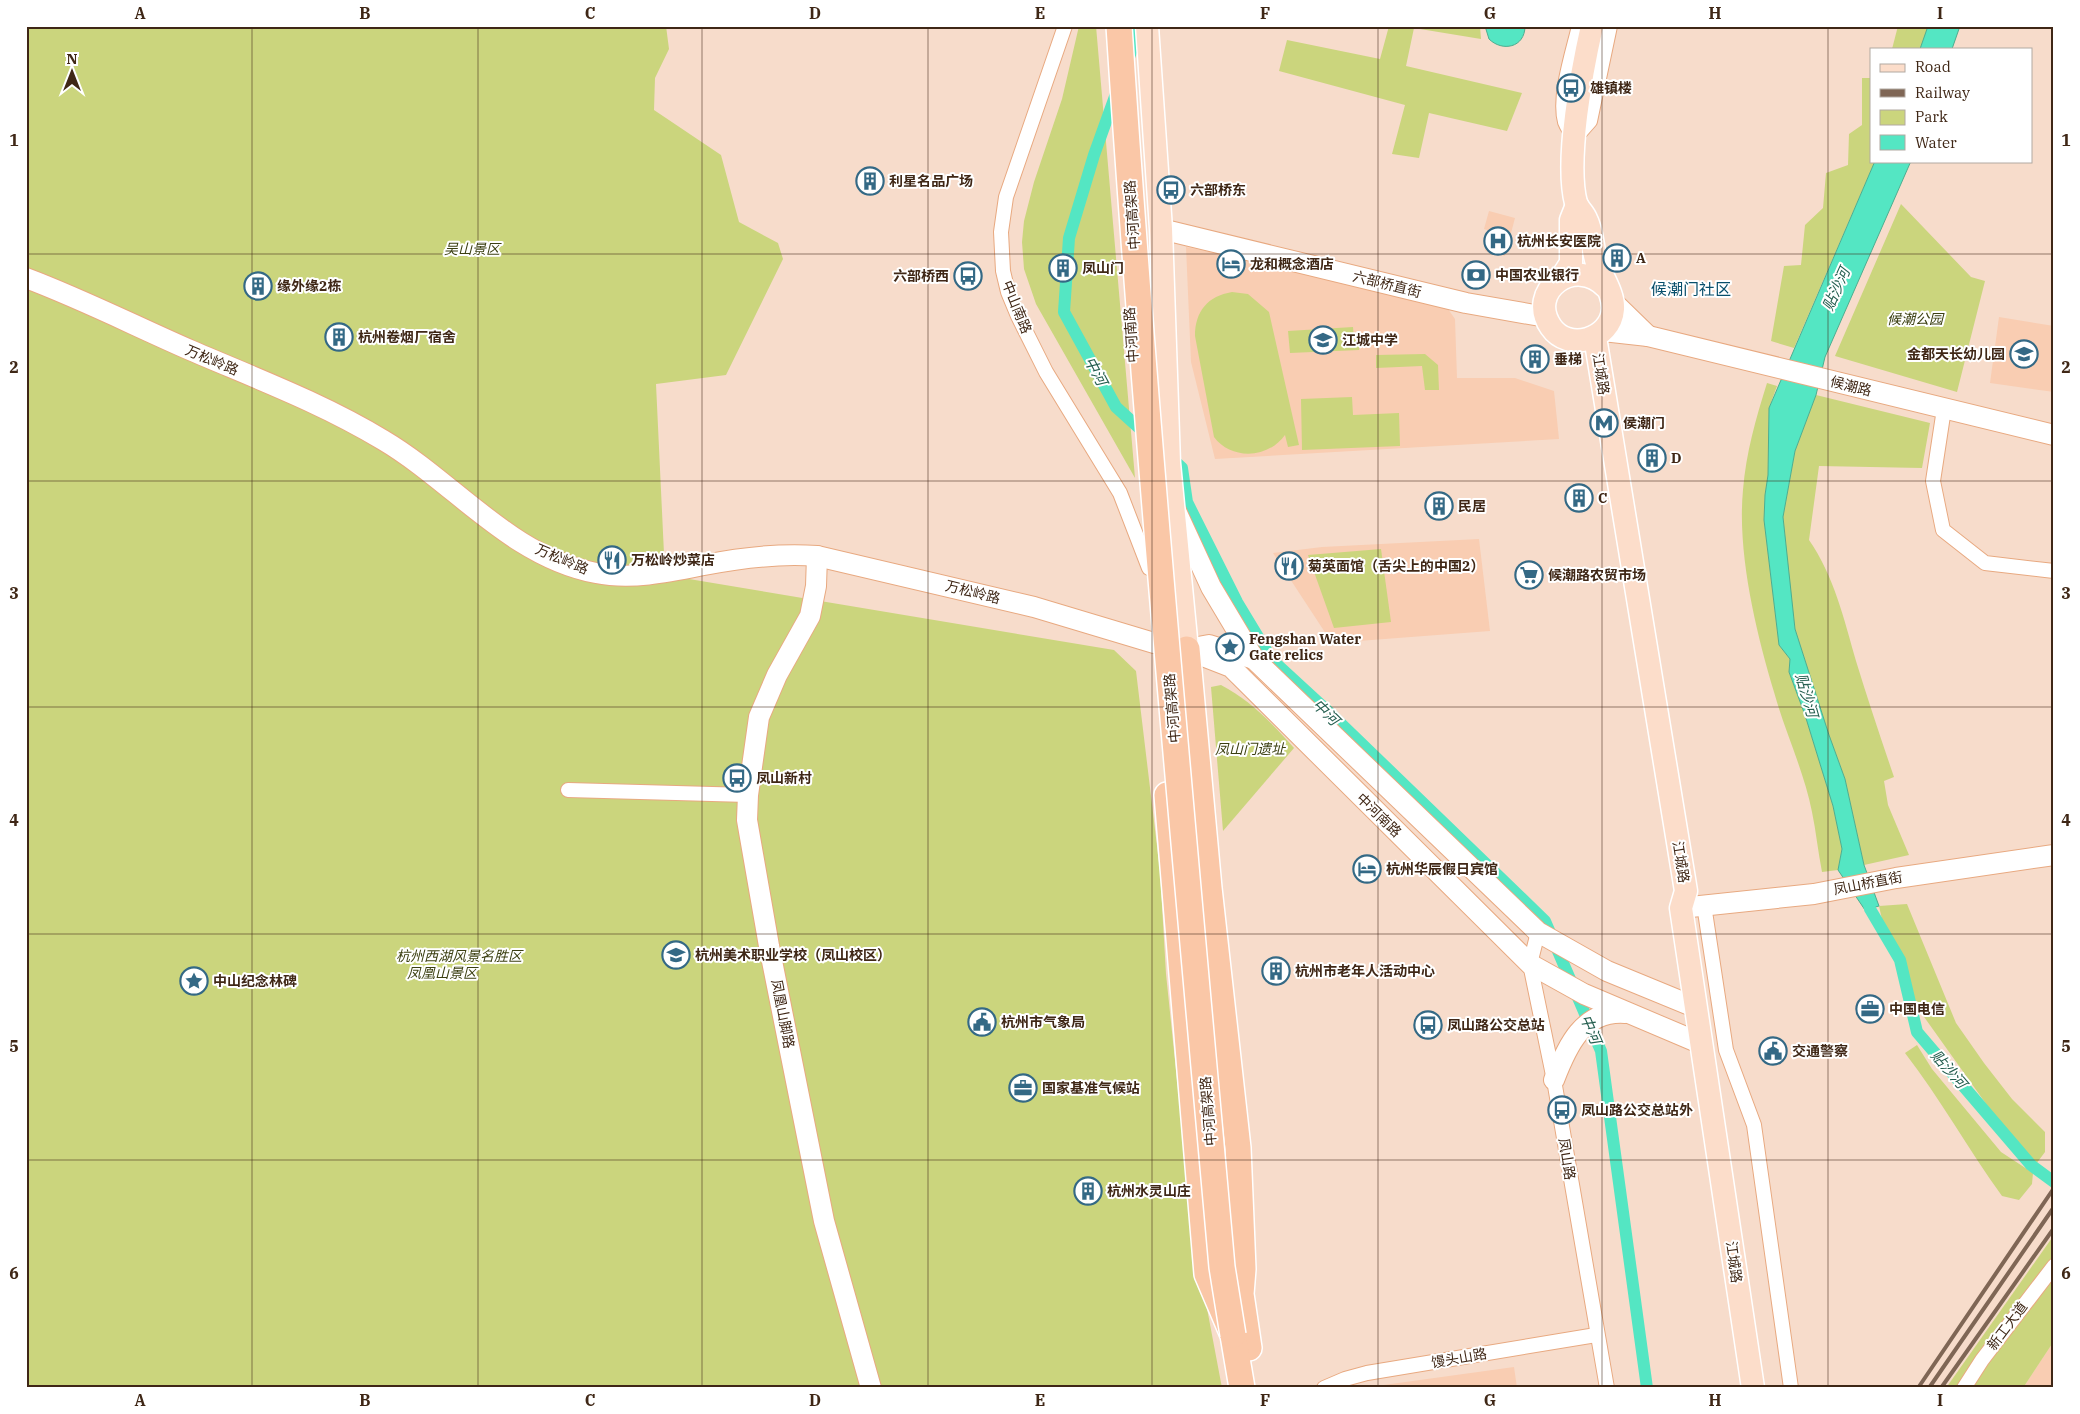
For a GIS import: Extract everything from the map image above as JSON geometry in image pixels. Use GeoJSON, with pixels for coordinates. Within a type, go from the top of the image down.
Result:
{"type":"FeatureCollection","features":[{"type":"Feature","properties":{"kind":"highway","name":"中河高架路"},"geometry":{"type":"LineString","coordinates":[[1119,26],[1136,276],[1169,677],[1222,1267],[1242,1388]]}},
{"type":"Feature","properties":{"kind":"highway","name":"中河高架路"},"geometry":{"type":"LineString","coordinates":[[1136,26],[1157,446],[1178,687],[1234,1251],[1255,1388]]}},
{"type":"Feature","properties":{"kind":"highway"},"geometry":{"type":"LineString","coordinates":[[1154,643],[1207,1274],[1233,1335]]}},
{"type":"Feature","properties":{"kind":"highway"},"geometry":{"type":"LineString","coordinates":[[1187,649],[1238,1148],[1243,1269],[1241,1294]]}},
{"type":"Feature","properties":{"kind":"main road","name":"中河南路"},"geometry":{"type":"LineString","coordinates":[[1108,26],[1154,643]]}},
{"type":"Feature","properties":{"kind":"main road","name":"中河南路"},"geometry":{"type":"LineString","coordinates":[[1147,26],[1166,231],[1169,454],[1187,649]]}},
{"type":"Feature","properties":{"kind":"main road"},"geometry":{"type":"LineString","coordinates":[[1546,317],[1545,305],[1547,294],[1571,263],[1571,220],[1577,205],[1574,174],[1574,138],[1583,66],[1592,26]]}},
{"type":"Feature","properties":{"kind":"main road"},"geometry":{"type":"LineString","coordinates":[[1577,205],[1587,220],[1597,262],[1613,310],[1610,321],[1599,334]]}},
{"type":"Feature","properties":{"kind":"main road"},"geometry":{"type":"LineString","coordinates":[[1562,277],[1571,274],[1591,275],[1609,294]]}},
{"type":"Feature","properties":{"kind":"main road","name":"江城路"},"geometry":{"type":"LineString","coordinates":[[1546,317],[1551,327],[1560,335],[1570,340],[1582,341],[1599,334],[1686,891],[1681,908],[1752,1388]]}},
{"type":"Feature","properties":{"kind":"street","name":"中山南路"},"geometry":{"type":"LineString","coordinates":[[1065,26],[1006,197],[1001,232],[1003,271],[1008,292],[1018,316],[1046,372],[1120,493],[1149,568]]}},
{"type":"Feature","properties":{"kind":"street"},"geometry":{"type":"LineString","coordinates":[[1579,26],[1568,71],[1564,114],[1565,123],[1574,138],[1590,121],[1610,26]]}},
{"type":"Feature","properties":{"kind":"street","name":"六部桥直街"},"geometry":{"type":"LineString","coordinates":[[1166,231],[1466,303],[1546,317]]}},
{"type":"Feature","properties":{"kind":"street","name":"万松岭路"},"geometry":{"type":"LineString","coordinates":[[26,278],[301,397],[354,423],[409,456],[483,515],[516,538],[547,556],[573,566],[596,573],[635,576],[749,559],[797,554],[816,556],[1034,607],[1154,643],[1187,649]]}},
{"type":"Feature","properties":{"kind":"street"},"geometry":{"type":"LineString","coordinates":[[1609,294],[1648,336]]}},
{"type":"Feature","properties":{"kind":"street","name":"候潮路"},"geometry":{"type":"LineString","coordinates":[[1599,334],[1648,336],[2054,435]]}},
{"type":"Feature","properties":{"kind":"street"},"geometry":{"type":"LineString","coordinates":[[1944,409],[1933,481],[1943,530],[1985,563],[2054,570]]}},
{"type":"Feature","properties":{"kind":"street","name":"中河南路"},"geometry":{"type":"LineString","coordinates":[[1173,504],[1211,588],[1254,659],[1541,934],[1607,972],[1697,1008]]}},
{"type":"Feature","properties":{"kind":"street","name":"凤凰山脚路"},"geometry":{"type":"LineString","coordinates":[[816,556],[816,586],[810,616],[777,675],[759,717],[748,795],[748,825],[769,946],[824,1220],[871,1388]]}},
{"type":"Feature","properties":{"kind":"street"},"geometry":{"type":"LineString","coordinates":[[1187,649],[1209,645],[1254,659]]}},
{"type":"Feature","properties":{"kind":"street","name":"中河南路"},"geometry":{"type":"LineString","coordinates":[[1187,649],[1231,667],[1530,964],[1584,994],[1702,1044]]}},
{"type":"Feature","properties":{"kind":"street"},"geometry":{"type":"LineString","coordinates":[[568,790],[748,795]]}},
{"type":"Feature","properties":{"kind":"street","name":"凤山桥直街"},"geometry":{"type":"LineString","coordinates":[[1681,908],[1814,894],[1878,881],[2054,855]]}},
{"type":"Feature","properties":{"kind":"street"},"geometry":{"type":"LineString","coordinates":[[1704,905],[1726,1050],[1754,1125],[1791,1388]]}},
{"type":"Feature","properties":{"kind":"street","name":"凤山路"},"geometry":{"type":"LineString","coordinates":[[1541,934],[1530,964],[1554,1080],[1596,1335],[1607,1388]]}},
{"type":"Feature","properties":{"kind":"street"},"geometry":{"type":"LineString","coordinates":[[1554,1080],[1565,1051],[1580,1031],[1596,1016],[1611,1012],[1632,1013]]}},
{"type":"Feature","properties":{"kind":"street","name":"新工大道"},"geometry":{"type":"LineString","coordinates":[[1964,1388],[1982,1360],[2054,1266]]}},
{"type":"Feature","properties":{"kind":"street","name":"馒头山路"},"geometry":{"type":"LineString","coordinates":[[1324,1388],[1345,1379],[1367,1374],[1596,1335]]}},
{"type":"Feature","properties":{"kind":"shaded area","name":"杭州长安医院"},"geometry":{"type":"Polygon","coordinates":[[[1489,211],[1515,218],[1505,256],[1485,251],[1490,231],[1484,229],[1489,211]]]}},
{"type":"Feature","properties":{"kind":"shaded area","name":"江城中学"},"geometry":{"type":"Polygon","coordinates":[[[1186,247],[1350,280],[1448,309],[1455,319],[1457,378],[1515,378],[1554,391],[1559,439],[1215,459],[1191,362],[1186,247]]]}},
{"type":"Feature","properties":{"kind":"shaded area","name":"金都天长幼儿园"},"geometry":{"type":"Polygon","coordinates":[[[1999,317],[2054,326],[2054,392],[1990,383],[1999,317]]]}},
{"type":"Feature","properties":{"kind":"shaded area"},"geometry":{"type":"Polygon","coordinates":[[[1479,539],[1490,631],[1332,643],[1273,553],[1322,547],[1479,539]]]}},
{"type":"Feature","properties":{"kind":"shaded area"},"geometry":{"type":"Polygon","coordinates":[[[2054,1341],[2054,1388],[2023,1388],[2054,1341]]]}},
{"type":"Feature","properties":{"kind":"shaded area"},"geometry":{"type":"Polygon","coordinates":[[[1514,1367],[1517,1388],[1362,1388],[1514,1367]]]}},
{"type":"Feature","properties":{"kind":"green space","name":"凤凰山景区"},"geometry":{"type":"Polygon","coordinates":[[[26,26],[666,26],[669,49],[655,78],[654,110],[721,155],[739,222],[778,243],[783,259],[726,375],[656,384],[665,575],[1114,650],[1136,671],[1160,871],[1166,974],[1193,1234],[1222,1388],[26,1388],[26,26]]]}},
{"type":"Feature","properties":{"kind":"green space"},"geometry":{"type":"Polygon","coordinates":[[[1079,26],[1096,26],[1135,478],[1036,304],[1024,269],[1022,242],[1024,221],[1034,182],[1062,99],[1079,26]]]}},
{"type":"Feature","properties":{"kind":"green space"},"geometry":{"type":"Polygon","coordinates":[[[1389,26],[1480,26],[1481,39],[1414,28],[1406,66],[1522,93],[1507,131],[1429,113],[1419,158],[1392,154],[1405,105],[1279,71],[1287,40],[1380,59],[1389,26]]]}},
{"type":"Feature","properties":{"kind":"green space"},"geometry":{"type":"Polygon","coordinates":[[[1898,26],[1928,26],[1920,48],[1892,48],[1898,26]]]}},
{"type":"Feature","properties":{"kind":"green space"},"geometry":{"type":"Polygon","coordinates":[[[1862,78],[1870,78],[1870,162],[1875,162],[1794,348],[1771,341],[1784,266],[1801,265],[1805,225],[1823,208],[1826,173],[1848,165],[1849,134],[1862,125],[1862,78]]]}},
{"type":"Feature","properties":{"kind":"green space","name":"候潮公园"},"geometry":{"type":"Polygon","coordinates":[[[1901,204],[1971,277],[1985,281],[1957,392],[1835,356],[1901,204]]]}},
{"type":"Feature","properties":{"kind":"green space"},"geometry":{"type":"Polygon","coordinates":[[[1232,292],[1248,294],[1269,312],[1299,445],[1288,447],[1285,435],[1269,449],[1250,454],[1239,453],[1221,445],[1214,437],[1195,336],[1196,327],[1197,319],[1204,306],[1216,297],[1232,292]]]}},
{"type":"Feature","properties":{"kind":"green space"},"geometry":{"type":"Polygon","coordinates":[[[1353,327],[1354,339],[1360,342],[1359,350],[1290,353],[1288,331],[1353,327]]]}},
{"type":"Feature","properties":{"kind":"green space"},"geometry":{"type":"Polygon","coordinates":[[[1425,354],[1438,365],[1439,390],[1425,390],[1422,366],[1376,368],[1376,355],[1425,354]]]}},
{"type":"Feature","properties":{"kind":"green space"},"geometry":{"type":"Polygon","coordinates":[[[1767,383],[1777,386],[1769,408],[1768,475],[1764,520],[1779,645],[1790,659],[1789,672],[1805,715],[1833,806],[1842,849],[1838,870],[1822,872],[1809,797],[1767,669],[1749,592],[1745,566],[1742,514],[1744,476],[1752,436],[1767,383]]]}},
{"type":"Feature","properties":{"kind":"green space"},"geometry":{"type":"Polygon","coordinates":[[[1816,395],[1930,423],[1922,468],[1819,466],[1809,540],[1832,583],[1894,777],[1884,781],[1888,805],[1909,855],[1864,865],[1845,779],[1795,629],[1790,589],[1783,517],[1795,451],[1816,395]]]}},
{"type":"Feature","properties":{"kind":"green space"},"geometry":{"type":"Polygon","coordinates":[[[1352,397],[1353,415],[1399,413],[1400,446],[1302,450],[1301,399],[1352,397]]]}},
{"type":"Feature","properties":{"kind":"green space"},"geometry":{"type":"Polygon","coordinates":[[[1381,549],[1391,622],[1334,628],[1308,555],[1381,549]]]}},
{"type":"Feature","properties":{"kind":"green space","name":"凤山门遗址"},"geometry":{"type":"Polygon","coordinates":[[[1221,685],[1242,698],[1260,713],[1294,748],[1223,831],[1211,687],[1221,685]]]}},
{"type":"Feature","properties":{"kind":"green space"},"geometry":{"type":"Polygon","coordinates":[[[1907,904],[1956,1023],[2012,1099],[2045,1132],[2045,1152],[2036,1164],[1989,1108],[1917,1007],[1902,957],[1883,924],[1879,906],[1907,904]]]}},
{"type":"Feature","properties":{"kind":"green space"},"geometry":{"type":"Polygon","coordinates":[[[1917,1045],[1932,1069],[2001,1152],[2033,1173],[2032,1184],[2019,1200],[2002,1196],[1905,1053],[1917,1045]]]}},
{"type":"Feature","properties":{"kind":"green space"},"geometry":{"type":"Polygon","coordinates":[[[2054,1235],[2054,1341],[2023,1388],[1946,1388],[2054,1235]]]}},
{"type":"Feature","properties":{"kind":"water"},"geometry":{"type":"Polygon","coordinates":[[[1485,26],[1525,26],[1524,33],[1517,43],[1512,46],[1500,46],[1489,39],[1485,26]]]}},
{"type":"Feature","properties":{"kind":"water"},"geometry":{"type":"Polygon","coordinates":[[[1928,26],[1960,26],[1952,48],[1920,48],[1928,26]]]}},
{"type":"Feature","properties":{"kind":"water"},"geometry":{"type":"Polygon","coordinates":[[[1875,162],[1911,162],[1825,357],[1816,395],[1795,451],[1783,517],[1795,629],[1845,779],[1864,865],[1879,906],[1865,910],[1838,870],[1842,849],[1833,806],[1805,715],[1789,672],[1790,659],[1779,645],[1764,520],[1768,475],[1769,408],[1875,162]]]}},
{"type":"Feature","properties":{"kind":"waterway","name":"中河"},"geometry":{"type":"LineString","coordinates":[[1127,63],[1140,26]]}},
{"type":"Feature","properties":{"kind":"waterway","name":"中河"},"geometry":{"type":"LineString","coordinates":[[1117,91],[1094,155],[1069,238],[1064,312],[1116,407],[1148,436]]}},
{"type":"Feature","properties":{"kind":"waterway","name":"中河"},"geometry":{"type":"LineString","coordinates":[[1170,457],[1182,468],[1187,502],[1237,602],[1272,660],[1334,717],[1545,921],[1601,1051],[1647,1388]]}},
{"type":"Feature","properties":{"kind":"waterway","name":"贴沙河"},"geometry":{"type":"LineString","coordinates":[[1867,894],[1870,909],[1900,960],[1917,1032],[2031,1165],[2054,1182]]}},
{"type":"Feature","properties":{"kind":"railway"},"geometry":{"type":"LineString","coordinates":[[1918,1388],[2054,1188]]}},
{"type":"Feature","properties":{"kind":"railway"},"geometry":{"type":"LineString","coordinates":[[1929,1388],[2054,1207]]}},
{"type":"Feature","properties":{"kind":"railway"},"geometry":{"type":"LineString","coordinates":[[1941,1388],[2054,1228]]}},
{"type":"Feature","properties":{"kind":"place","name":"雄镇楼"},"geometry":{"type":"Point","coordinates":[1571,88]}},
{"type":"Feature","properties":{"kind":"place","name":"利星名品广场"},"geometry":{"type":"Point","coordinates":[870,181]}},
{"type":"Feature","properties":{"kind":"place","name":"六部桥东"},"geometry":{"type":"Point","coordinates":[1171,190]}},
{"type":"Feature","properties":{"kind":"place","name":"杭州长安医院"},"geometry":{"type":"Point","coordinates":[1498,241]}},
{"type":"Feature","properties":{"kind":"place","name":"A"},"geometry":{"type":"Point","coordinates":[1617,258]}},
{"type":"Feature","properties":{"kind":"place","name":"龙和概念酒店"},"geometry":{"type":"Point","coordinates":[1231,264]}},
{"type":"Feature","properties":{"kind":"place","name":"凤山门"},"geometry":{"type":"Point","coordinates":[1063,268]}},
{"type":"Feature","properties":{"kind":"place","name":"中国农业银行"},"geometry":{"type":"Point","coordinates":[1476,275]}},
{"type":"Feature","properties":{"kind":"place","name":"六部桥西"},"geometry":{"type":"Point","coordinates":[968,276]}},
{"type":"Feature","properties":{"kind":"place","name":"缘外缘2栋"},"geometry":{"type":"Point","coordinates":[258,286]}},
{"type":"Feature","properties":{"kind":"place","name":"杭州卷烟厂宿舍"},"geometry":{"type":"Point","coordinates":[339,337]}},
{"type":"Feature","properties":{"kind":"place","name":"江城中学"},"geometry":{"type":"Point","coordinates":[1323,340]}},
{"type":"Feature","properties":{"kind":"place","name":"金都天长幼儿园"},"geometry":{"type":"Point","coordinates":[2024,354]}},
{"type":"Feature","properties":{"kind":"place","name":"垂梯"},"geometry":{"type":"Point","coordinates":[1535,359]}},
{"type":"Feature","properties":{"kind":"place","name":"侯潮门"},"geometry":{"type":"Point","coordinates":[1604,423]}},
{"type":"Feature","properties":{"kind":"place","name":"D"},"geometry":{"type":"Point","coordinates":[1652,458]}},
{"type":"Feature","properties":{"kind":"place","name":"C"},"geometry":{"type":"Point","coordinates":[1579,498]}},
{"type":"Feature","properties":{"kind":"place","name":"民居"},"geometry":{"type":"Point","coordinates":[1439,506]}},
{"type":"Feature","properties":{"kind":"place","name":"万松岭炒菜店"},"geometry":{"type":"Point","coordinates":[612,560]}},
{"type":"Feature","properties":{"kind":"place","name":"菊英面馆（舌尖上的中国2）"},"geometry":{"type":"Point","coordinates":[1289,566]}},
{"type":"Feature","properties":{"kind":"place","name":"候潮路农贸市场"},"geometry":{"type":"Point","coordinates":[1529,575]}},
{"type":"Feature","properties":{"kind":"place","name":"Fengshan Water Gate relics"},"geometry":{"type":"Point","coordinates":[1230,647]}},
{"type":"Feature","properties":{"kind":"place","name":"凤山新村"},"geometry":{"type":"Point","coordinates":[737,778]}},
{"type":"Feature","properties":{"kind":"place","name":"杭州华辰假日宾馆"},"geometry":{"type":"Point","coordinates":[1367,869]}},
{"type":"Feature","properties":{"kind":"place","name":"杭州美术职业学校（凤山校区）"},"geometry":{"type":"Point","coordinates":[676,955]}},
{"type":"Feature","properties":{"kind":"place","name":"杭州市老年人活动中心"},"geometry":{"type":"Point","coordinates":[1276,971]}},
{"type":"Feature","properties":{"kind":"place","name":"中山纪念林碑"},"geometry":{"type":"Point","coordinates":[194,981]}},
{"type":"Feature","properties":{"kind":"place","name":"中国电信"},"geometry":{"type":"Point","coordinates":[1870,1009]}},
{"type":"Feature","properties":{"kind":"place","name":"杭州市气象局"},"geometry":{"type":"Point","coordinates":[982,1022]}},
{"type":"Feature","properties":{"kind":"place","name":"凤山路公交总站"},"geometry":{"type":"Point","coordinates":[1428,1025]}},
{"type":"Feature","properties":{"kind":"place","name":"交通警察"},"geometry":{"type":"Point","coordinates":[1773,1051]}},
{"type":"Feature","properties":{"kind":"place","name":"国家基准气候站"},"geometry":{"type":"Point","coordinates":[1023,1088]}},
{"type":"Feature","properties":{"kind":"place","name":"凤山路公交总站外"},"geometry":{"type":"Point","coordinates":[1562,1110]}},
{"type":"Feature","properties":{"kind":"place","name":"杭州水灵山庄"},"geometry":{"type":"Point","coordinates":[1088,1191]}},
{"type":"Feature","properties":{"kind":"district","name":"候潮门社区"},"geometry":{"type":"Point","coordinates":[1691,289]}},
{"type":"Feature","properties":{"kind":"park label","name":"吴山景区"},"geometry":{"type":"Point","coordinates":[472,249]}},
{"type":"Feature","properties":{"kind":"park label","name":"杭州西湖风景名胜区"},"geometry":{"type":"Point","coordinates":[459,956]}}]}
